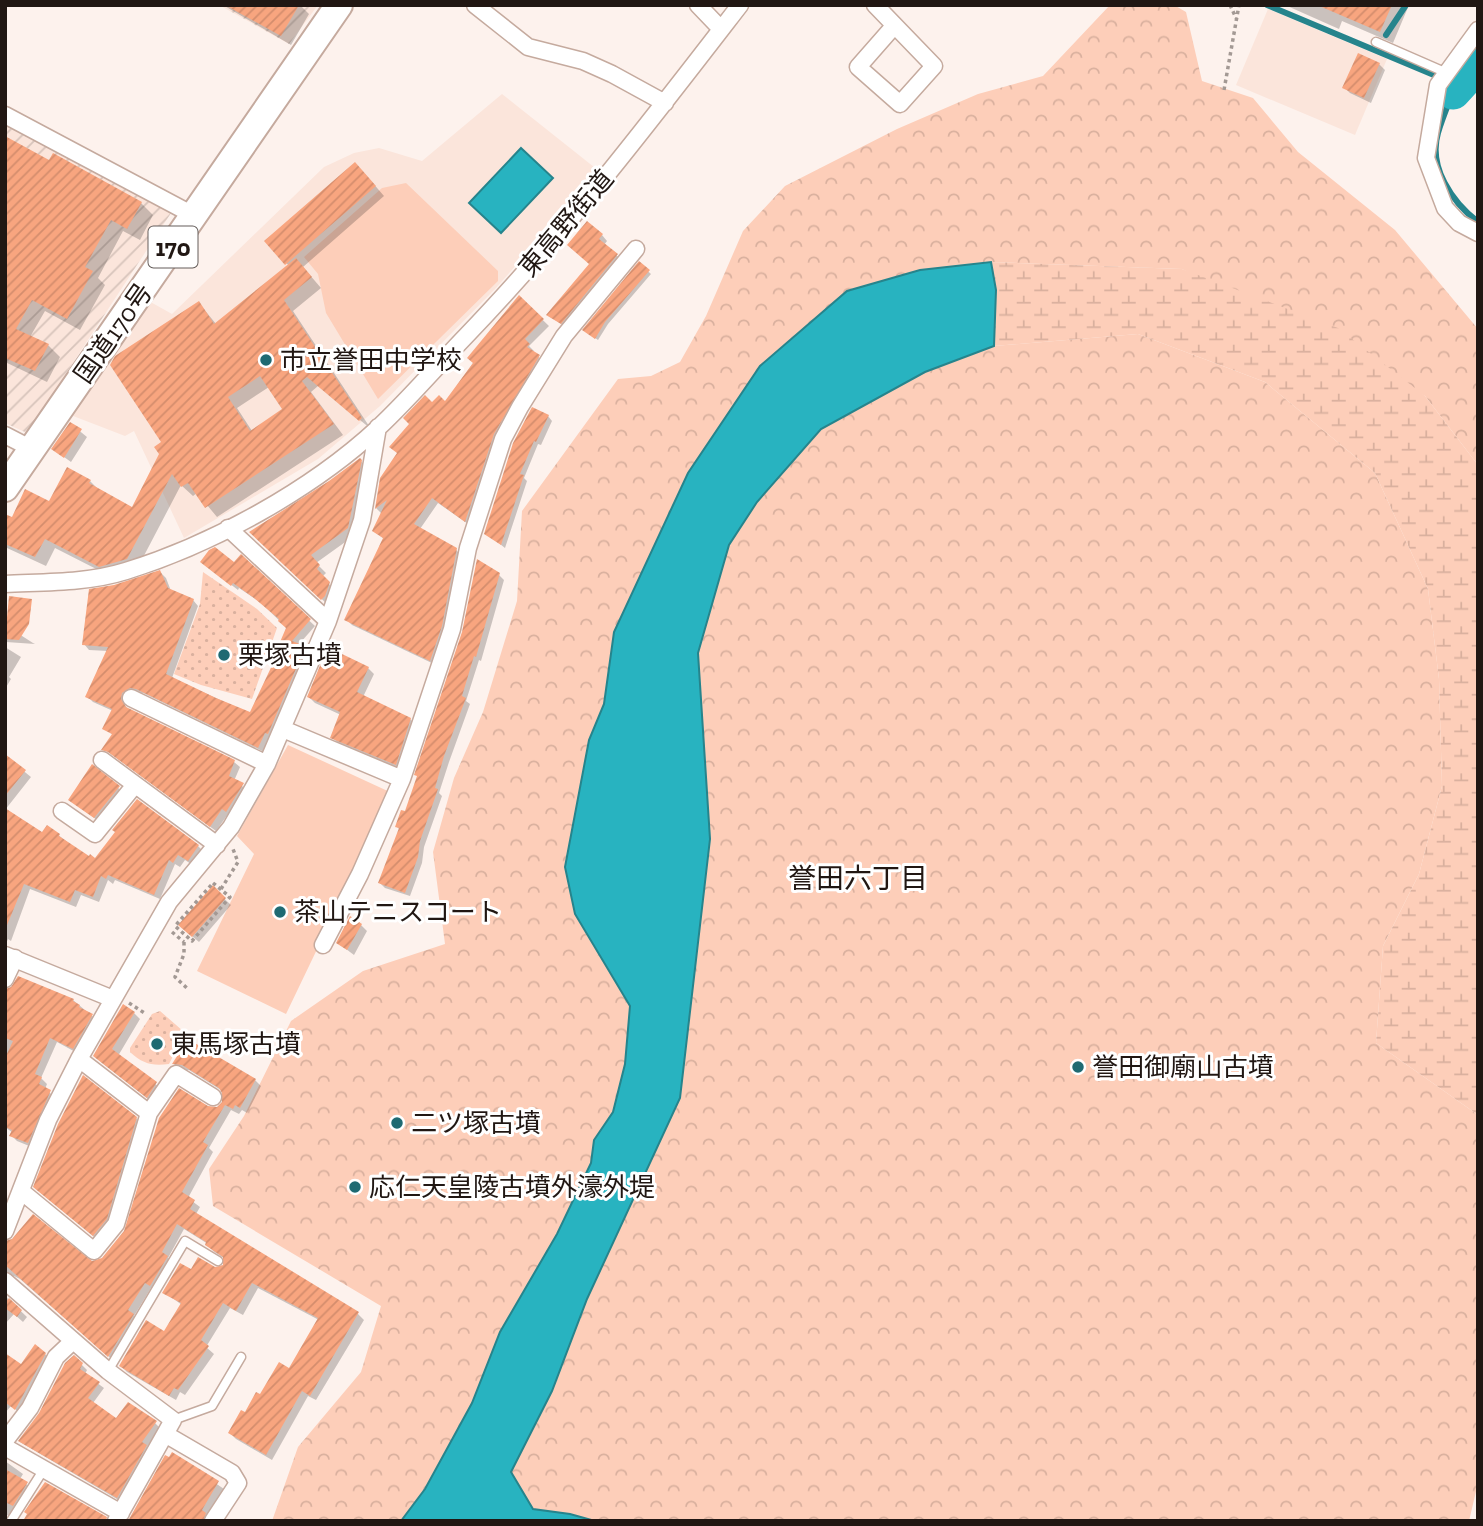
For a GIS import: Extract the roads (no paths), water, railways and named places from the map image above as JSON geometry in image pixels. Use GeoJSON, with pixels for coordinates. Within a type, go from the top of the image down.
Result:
{"type":"FeatureCollection","features":[{"type":"Feature","properties":{"kind":"highway","name":"国道170号"},"geometry":{"type":"LineString","coordinates":[[5,488],[339,5]]}},
{"type":"Feature","properties":{"kind":"street"},"geometry":{"type":"LineString","coordinates":[[475,5],[528,47],[583,61],[665,103]]}},
{"type":"Feature","properties":{"kind":"street"},"geometry":{"type":"LineString","coordinates":[[698,5],[721,29]]}},
{"type":"Feature","properties":{"kind":"street","name":"東高野街道"},"geometry":{"type":"LineString","coordinates":[[5,584],[96,579],[171,555],[228,528],[304,484],[378,428],[514,286],[665,103],[740,5]]}},
{"type":"Feature","properties":{"kind":"street"},"geometry":{"type":"LineString","coordinates":[[875,5],[934,66],[900,104],[858,66],[894,26]]}},
{"type":"Feature","properties":{"kind":"street"},"geometry":{"type":"LineString","coordinates":[[1478,30],[1438,85],[1426,158],[1445,208],[1460,223],[1478,233]]}},
{"type":"Feature","properties":{"kind":"street"},"geometry":{"type":"LineString","coordinates":[[5,115],[195,216]]}},
{"type":"Feature","properties":{"kind":"street"},"geometry":{"type":"LineString","coordinates":[[323,946],[360,874],[402,779],[452,629],[468,548],[503,439],[564,336],[636,249]]}},
{"type":"Feature","properties":{"kind":"street"},"geometry":{"type":"LineString","coordinates":[[6,1229],[48,1120],[79,1059],[169,902],[217,845],[244,806],[267,764],[328,621],[362,520],[378,428]]}},
{"type":"Feature","properties":{"kind":"street"},"geometry":{"type":"LineString","coordinates":[[5,435],[32,449]]}},
{"type":"Feature","properties":{"kind":"street"},"geometry":{"type":"LineString","coordinates":[[228,528],[328,621]]}},
{"type":"Feature","properties":{"kind":"street"},"geometry":{"type":"LineString","coordinates":[[131,698],[267,764]]}},
{"type":"Feature","properties":{"kind":"street"},"geometry":{"type":"LineString","coordinates":[[283,729],[402,779]]}},
{"type":"Feature","properties":{"kind":"street"},"geometry":{"type":"LineString","coordinates":[[102,760],[217,845]]}},
{"type":"Feature","properties":{"kind":"street"},"geometry":{"type":"LineString","coordinates":[[62,811],[95,834],[134,786]]}},
{"type":"Feature","properties":{"kind":"street"},"geometry":{"type":"LineString","coordinates":[[5,979],[10,956],[113,999]]}},
{"type":"Feature","properties":{"kind":"street"},"geometry":{"type":"LineString","coordinates":[[79,1059],[149,1113]]}},
{"type":"Feature","properties":{"kind":"street"},"geometry":{"type":"LineString","coordinates":[[21,1191],[94,1251],[116,1224],[149,1113],[176,1074],[213,1097]]}},
{"type":"Feature","properties":{"kind":"street"},"geometry":{"type":"LineString","coordinates":[[5,1281],[169,1427],[232,1474],[238,1483],[213,1521]]}},
{"type":"Feature","properties":{"kind":"street"},"geometry":{"type":"LineString","coordinates":[[73,1340],[56,1357],[6,1448],[119,1517],[169,1427]]}},
{"type":"Feature","properties":{"kind":"lane"},"geometry":{"type":"LineString","coordinates":[[1376,42],[1447,72]]}},
{"type":"Feature","properties":{"kind":"lane"},"geometry":{"type":"LineString","coordinates":[[108,1371],[185,1241],[218,1261]]}},
{"type":"Feature","properties":{"kind":"lane"},"geometry":{"type":"LineString","coordinates":[[169,1427],[212,1406],[240,1356]]}},
{"type":"Feature","properties":{"kind":"lane"},"geometry":{"type":"LineString","coordinates":[[11,1521],[44,1469]]}},
{"type":"Feature","properties":{"kind":"water"},"geometry":{"type":"Polygon","coordinates":[[[521,148],[553,178],[501,233],[469,203],[521,148]]]}},
{"type":"Feature","properties":{"kind":"water"},"geometry":{"type":"Polygon","coordinates":[[[991,262],[996,290],[994,346],[925,372],[821,429],[757,502],[729,545],[698,653],[710,839],[680,1098],[587,1299],[552,1391],[511,1472],[533,1509],[570,1514],[595,1521],[401,1521],[425,1489],[472,1403],[500,1332],[557,1234],[591,1163],[594,1140],[613,1112],[625,1064],[630,1006],[575,914],[565,867],[589,740],[604,704],[614,632],[688,473],[760,366],[847,291],[920,270],[991,262]]]}},
{"type":"Feature","properties":{"kind":"waterway"},"geometry":{"type":"LineString","coordinates":[[1267,5],[1441,78],[1453,92],[1436,146],[1439,171],[1451,194],[1478,222]]}},
{"type":"Feature","properties":{"kind":"waterway"},"geometry":{"type":"LineString","coordinates":[[1386,35],[1406,5]]}},
{"type":"Feature","properties":{"kind":"waterway"},"geometry":{"type":"LineString","coordinates":[[1453,92],[1478,65]]}},
{"type":"Feature","properties":{"kind":"place","name":"市立誉田中学校"},"geometry":{"type":"Point","coordinates":[266,360]}},
{"type":"Feature","properties":{"kind":"place","name":"栗塚古墳"},"geometry":{"type":"Point","coordinates":[224,655]}},
{"type":"Feature","properties":{"kind":"place","name":"茶山テニスコート"},"geometry":{"type":"Point","coordinates":[280,912]}},
{"type":"Feature","properties":{"kind":"place","name":"東馬塚古墳"},"geometry":{"type":"Point","coordinates":[157,1044]}},
{"type":"Feature","properties":{"kind":"place","name":"誉田御廟山古墳"},"geometry":{"type":"Point","coordinates":[1078,1067]}},
{"type":"Feature","properties":{"kind":"place","name":"二ツ塚古墳"},"geometry":{"type":"Point","coordinates":[397,1123]}},
{"type":"Feature","properties":{"kind":"place","name":"応仁天皇陵古墳外濠外堤"},"geometry":{"type":"Point","coordinates":[355,1187]}},
{"type":"Feature","properties":{"kind":"district","name":"誉田六丁目"},"geometry":{"type":"Point","coordinates":[858,878]}}]}
